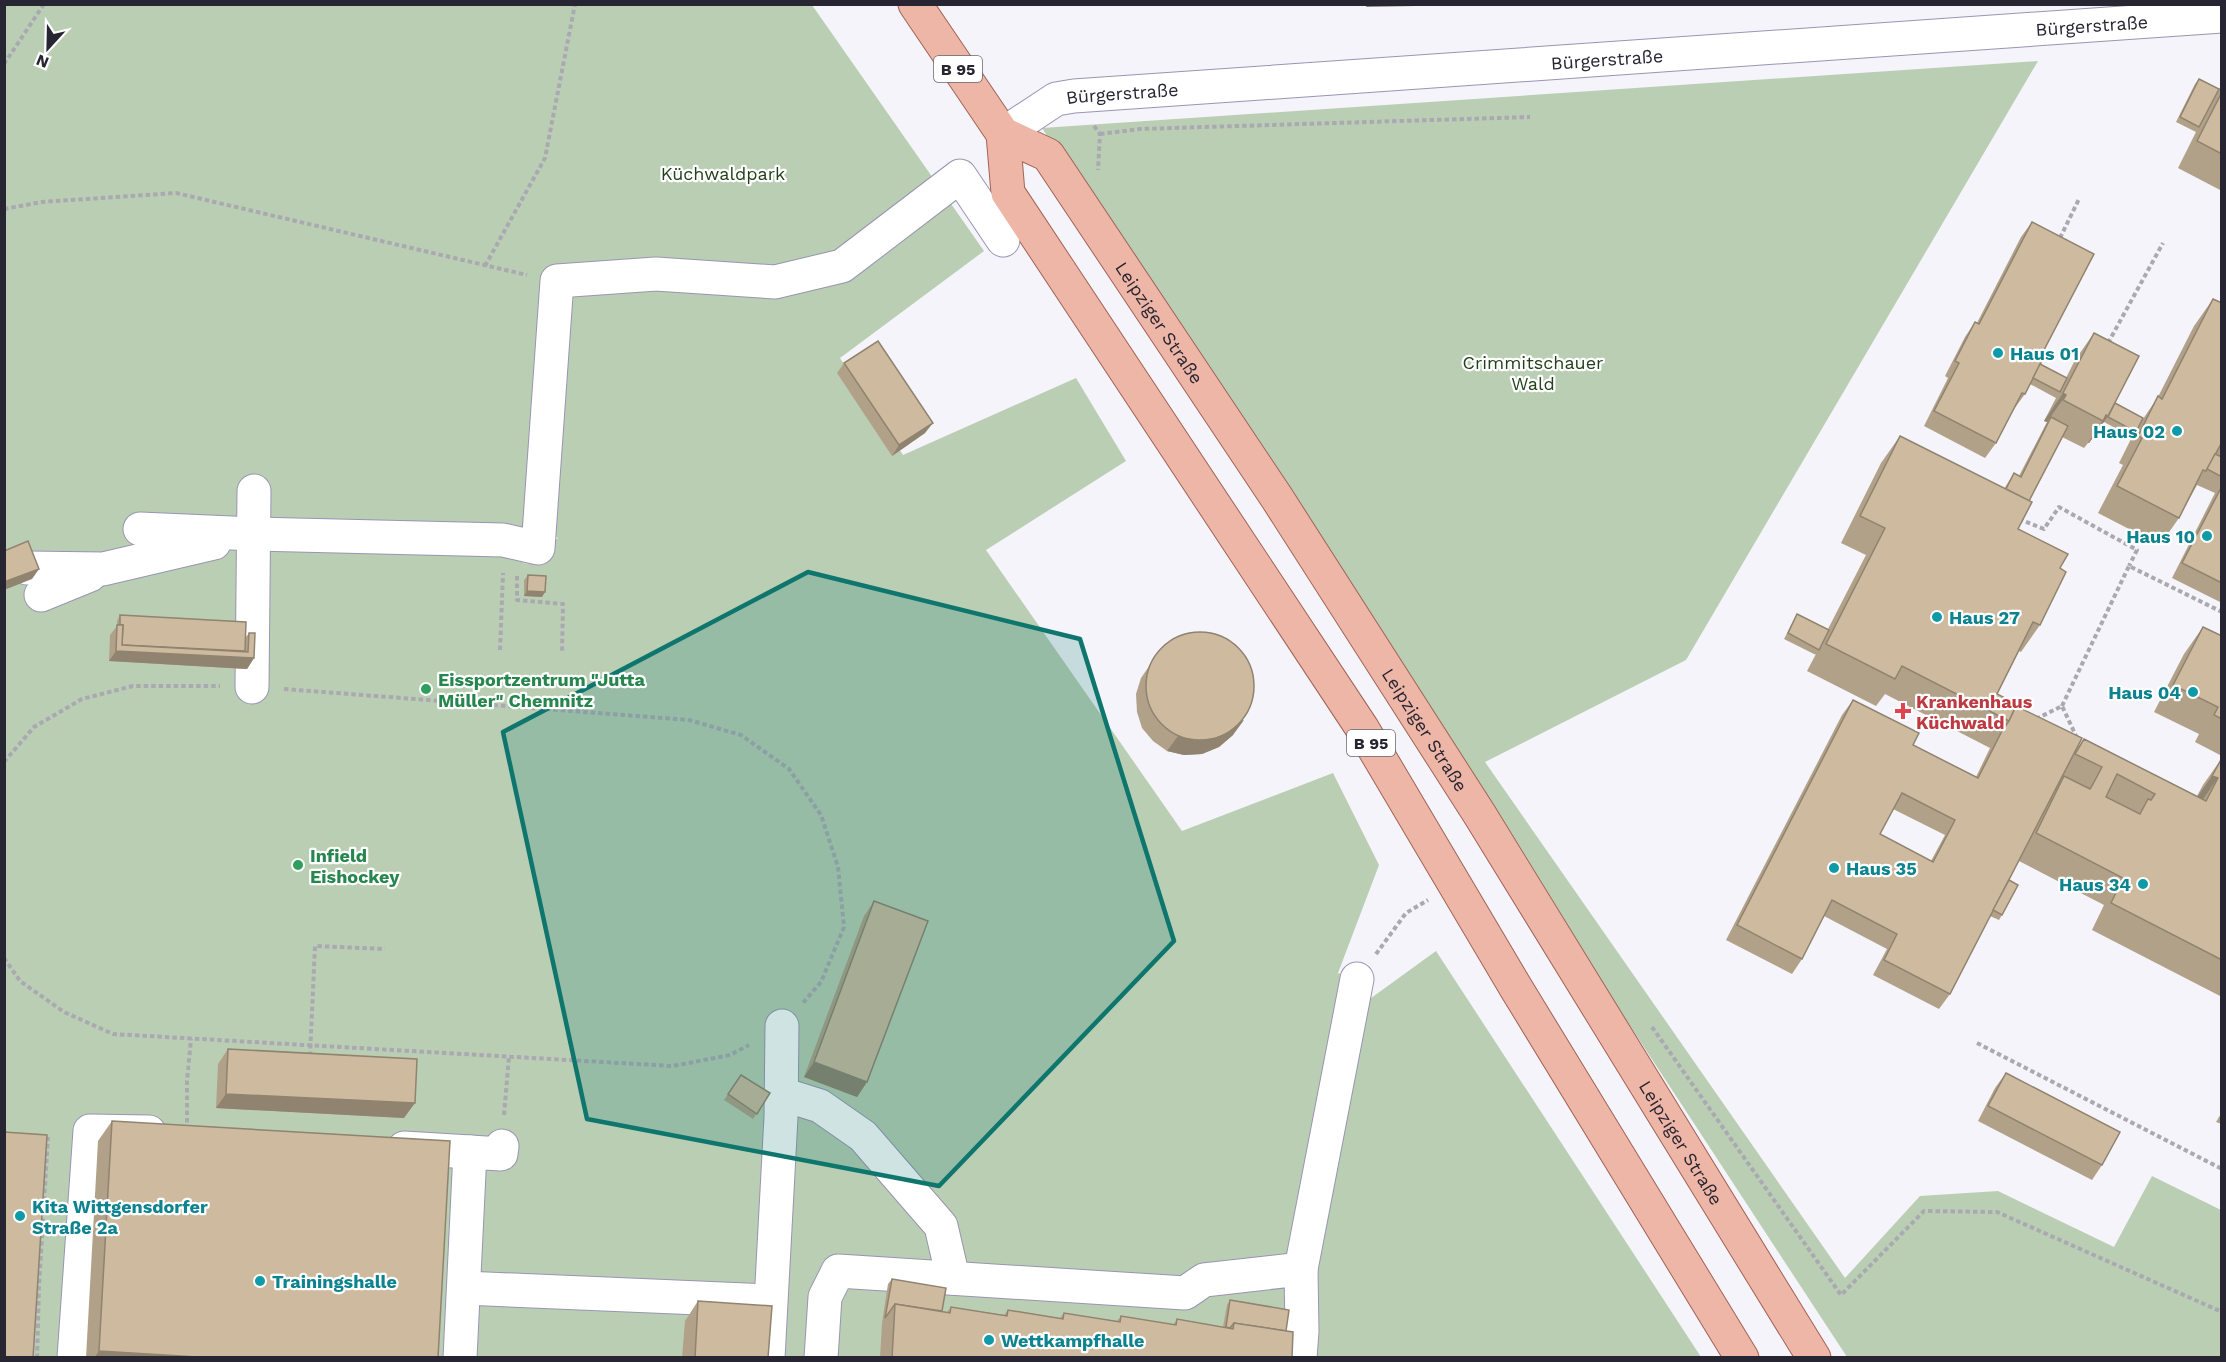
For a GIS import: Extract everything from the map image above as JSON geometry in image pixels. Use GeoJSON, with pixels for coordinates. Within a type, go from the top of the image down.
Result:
{"type":"FeatureCollection","features":[{"type":"Feature","properties":{"kind":"main road","name":"B 95"},"geometry":{"type":"LineString","coordinates":[[915,4],[1003,134],[1008,193],[1362,728],[1481,931],[1742,1358]]}},
{"type":"Feature","properties":{"kind":"main road","name":"Leipziger Straße"},"geometry":{"type":"LineString","coordinates":[[1003,134],[1048,155],[1278,498],[1480,815],[1814,1358]]}},
{"type":"Feature","properties":{"kind":"street","name":"Bürgerstraße"},"geometry":{"type":"LineString","coordinates":[[1003,134],[1056,99],[1074,96],[2222,16]]}},
{"type":"Feature","properties":{"kind":"street"},"geometry":{"type":"LineString","coordinates":[[140,529],[503,540],[538,548],[557,281],[656,274],[776,282],[842,266],[960,176],[1003,240]]}},
{"type":"Feature","properties":{"kind":"street"},"geometry":{"type":"LineString","coordinates":[[252,687],[254,491]]}},
{"type":"Feature","properties":{"kind":"street"},"geometry":{"type":"LineString","coordinates":[[34,582],[103,569],[254,534]]}},
{"type":"Feature","properties":{"kind":"street"},"geometry":{"type":"LineString","coordinates":[[1300,1358],[1301,1269],[1357,979]]}},
{"type":"Feature","properties":{"kind":"street"},"geometry":{"type":"LineString","coordinates":[[768,1358],[782,1095],[782,1026]]}},
{"type":"Feature","properties":{"kind":"street"},"geometry":{"type":"LineString","coordinates":[[782,1095],[820,1106],[863,1136],[941,1226],[953,1278]]}},
{"type":"Feature","properties":{"kind":"street"},"geometry":{"type":"LineString","coordinates":[[74,1358],[90,1131],[187,1133]]}},
{"type":"Feature","properties":{"kind":"street"},"geometry":{"type":"LineString","coordinates":[[376,1146],[501,1154],[502,1146]]}},
{"type":"Feature","properties":{"kind":"street"},"geometry":{"type":"LineString","coordinates":[[459,1358],[470,1152]]}},
{"type":"Feature","properties":{"kind":"street"},"geometry":{"type":"LineString","coordinates":[[821,1358],[825,1297],[838,1271],[1185,1293],[1204,1280],[1301,1269]]}},
{"type":"Feature","properties":{"kind":"street"},"geometry":{"type":"LineString","coordinates":[[464,1288],[770,1301]]}},
{"type":"Feature","properties":{"kind":"path"},"geometry":{"type":"LineString","coordinates":[[4,64],[44,4]]}},
{"type":"Feature","properties":{"kind":"path"},"geometry":{"type":"LineString","coordinates":[[485,266],[544,158],[575,4]]}},
{"type":"Feature","properties":{"kind":"path"},"geometry":{"type":"LineString","coordinates":[[1074,96],[1100,134],[1098,177]]}},
{"type":"Feature","properties":{"kind":"path"},"geometry":{"type":"LineString","coordinates":[[1100,134],[1140,129],[1530,117]]}},
{"type":"Feature","properties":{"kind":"path"},"geometry":{"type":"LineString","coordinates":[[4,209],[42,202],[176,193],[557,281]]}},
{"type":"Feature","properties":{"kind":"path"},"geometry":{"type":"LineString","coordinates":[[2060,238],[2079,199]]}},
{"type":"Feature","properties":{"kind":"path"},"geometry":{"type":"LineString","coordinates":[[2103,351],[2163,243]]}},
{"type":"Feature","properties":{"kind":"path"},"geometry":{"type":"LineString","coordinates":[[2018,518],[2044,529],[2059,507],[2137,550],[2062,706],[2031,722]]}},
{"type":"Feature","properties":{"kind":"path"},"geometry":{"type":"LineString","coordinates":[[518,544],[518,600],[563,604],[562,653]]}},
{"type":"Feature","properties":{"kind":"path"},"geometry":{"type":"LineString","coordinates":[[2129,566],[2222,612]]}},
{"type":"Feature","properties":{"kind":"path"},"geometry":{"type":"LineString","coordinates":[[500,650],[502,583]]}},
{"type":"Feature","properties":{"kind":"path"},"geometry":{"type":"LineString","coordinates":[[4,762],[34,727],[82,699],[133,686],[252,687],[689,720],[741,735],[789,769],[821,815],[838,867],[844,927],[821,982],[782,1026],[730,1055],[673,1066],[112,1034],[64,1012],[20,981],[4,958]]}},
{"type":"Feature","properties":{"kind":"path"},"geometry":{"type":"LineString","coordinates":[[2062,706],[2080,744]]}},
{"type":"Feature","properties":{"kind":"path"},"geometry":{"type":"LineString","coordinates":[[1357,979],[1406,913],[1435,895]]}},
{"type":"Feature","properties":{"kind":"path"},"geometry":{"type":"LineString","coordinates":[[310,1057],[315,946],[385,949]]}},
{"type":"Feature","properties":{"kind":"path"},"geometry":{"type":"LineString","coordinates":[[1647,1020],[1841,1294],[1924,1211],[1997,1212],[2222,1312]]}},
{"type":"Feature","properties":{"kind":"path"},"geometry":{"type":"LineString","coordinates":[[187,1133],[187,1081],[191,1039]]}},
{"type":"Feature","properties":{"kind":"path"},"geometry":{"type":"LineString","coordinates":[[1977,1043],[2222,1169]]}},
{"type":"Feature","properties":{"kind":"path"},"geometry":{"type":"LineString","coordinates":[[504,1103],[509,1056]]}},
{"type":"Feature","properties":{"kind":"path"},"geometry":{"type":"LineString","coordinates":[[37,1358],[48,1137]]}},
{"type":"Feature","properties":{"kind":"highlighted area"},"geometry":{"type":"Polygon","coordinates":[[[808,572],[1080,639],[1174,941],[939,1186],[587,1119],[503,732],[808,572]]]}},
{"type":"Feature","properties":{"kind":"green space","name":"Eissportzentrum \"Jutta Müller\" Chemnitz"},"geometry":{"type":"Polygon","coordinates":[[[5,4],[812,5],[984,251],[840,358],[903,455],[1076,378],[1126,461],[986,550],[1182,831],[1333,773],[1379,865],[1338,973],[1357,979],[1367,1001],[1436,951],[1701,1357],[5,1358],[5,4]],[[525,493],[523,563],[543,565],[544,539],[558,539],[525,493]]]}},
{"type":"Feature","properties":{"kind":"green space","name":"Crimmitschauer Wald"},"geometry":{"type":"Polygon","coordinates":[[[2038,61],[1686,660],[1485,762],[1845,1278],[1920,1196],[1998,1191],[2114,1247],[2152,1176],[2221,1210],[2221,1357],[1847,1357],[1042,128],[2038,61]]]}},
{"type":"Feature","properties":{"kind":"building"},"geometry":{"type":"Polygon","coordinates":[[[2199,79],[2219,89],[2199,127],[2180,117],[2199,79]]]}},
{"type":"Feature","properties":{"kind":"building"},"geometry":{"type":"Polygon","coordinates":[[[2222,92],[2222,154],[2197,141],[2222,92]]]}},
{"type":"Feature","properties":{"kind":"building","name":"Haus 01"},"geometry":{"type":"Polygon","coordinates":[[[2032,222],[2094,254],[2043,352],[2045,355],[2025,394],[2022,393],[1996,443],[1934,411],[1959,363],[1955,361],[1975,322],[1979,324],[2032,222]]]}},
{"type":"Feature","properties":{"kind":"building","name":"Haus 02"},"geometry":{"type":"Polygon","coordinates":[[[2213,299],[2222,303],[2222,442],[2206,471],[2203,470],[2179,518],[2117,486],[2142,438],[2138,436],[2158,396],[2162,399],[2213,299]]]}},
{"type":"Feature","properties":{"kind":"building"},"geometry":{"type":"Polygon","coordinates":[[[2094,333],[2139,356],[2108,416],[2106,415],[2103,421],[2063,400],[2066,395],[2063,393],[2094,333]]]}},
{"type":"Feature","properties":{"kind":"building"},"geometry":{"type":"Polygon","coordinates":[[[878,341],[933,423],[899,445],[844,363],[878,341]]]}},
{"type":"Feature","properties":{"kind":"building"},"geometry":{"type":"Polygon","coordinates":[[[2040,364],[2067,378],[2060,392],[2033,378],[2040,364]]]}},
{"type":"Feature","properties":{"kind":"building"},"geometry":{"type":"Polygon","coordinates":[[[2115,403],[2143,418],[2136,432],[2108,417],[2115,403]]]}},
{"type":"Feature","properties":{"kind":"building"},"geometry":{"type":"Polygon","coordinates":[[[2051,417],[2068,426],[2029,501],[2006,489],[2014,473],[2021,477],[2051,417]]]}},
{"type":"Feature","properties":{"kind":"building","name":"Haus 27"},"geometry":{"type":"Polygon","coordinates":[[[1900,436],[2032,502],[2018,529],[2068,554],[2060,568],[2066,572],[2040,625],[2033,622],[1997,694],[2017,704],[2009,721],[1902,666],[1895,679],[1826,644],[1885,528],[1860,516],[1900,436]]]}},
{"type":"Feature","properties":{"kind":"building"},"geometry":{"type":"Polygon","coordinates":[[[2215,454],[2222,457],[2222,477],[2207,469],[2215,454]]]}},
{"type":"Feature","properties":{"kind":"building"},"geometry":{"type":"Polygon","coordinates":[[[2222,486],[2222,583],[2182,563],[2222,486]]]}},
{"type":"Feature","properties":{"kind":"building"},"geometry":{"type":"Polygon","coordinates":[[[28,541],[39,569],[4,582],[4,551],[28,541]]]}},
{"type":"Feature","properties":{"kind":"building"},"geometry":{"type":"Polygon","coordinates":[[[528,575],[546,576],[545,592],[527,591],[528,575]]]}},
{"type":"Feature","properties":{"kind":"building"},"geometry":{"type":"Polygon","coordinates":[[[1797,614],[1829,630],[1819,650],[1788,633],[1797,614]]]}},
{"type":"Feature","properties":{"kind":"building"},"geometry":{"type":"Polygon","coordinates":[[[120,615],[246,622],[245,651],[122,645],[123,625],[120,625],[120,615]]]}},
{"type":"Feature","properties":{"kind":"building"},"geometry":{"type":"Polygon","coordinates":[[[117,625],[123,625],[122,645],[248,652],[249,633],[255,633],[254,658],[116,651],[117,625]]]}},
{"type":"Feature","properties":{"kind":"building"},"geometry":{"type":"Polygon","coordinates":[[[2203,627],[2222,636],[2222,719],[2214,715],[2218,707],[2173,685],[2203,627]]]}},
{"type":"Feature","properties":{"kind":"building"},"geometry":{"type":"Polygon","coordinates":[[[1200,632],[1221,636],[1238,648],[1250,665],[1254,686],[1250,707],[1238,724],[1221,736],[1200,740],[1179,736],[1162,724],[1150,707],[1146,686],[1150,665],[1162,648],[1179,636],[1200,632]]]}},
{"type":"Feature","properties":{"kind":"building","name":"Haus 35"},"geometry":{"type":"Polygon","coordinates":[[[1853,700],[1919,733],[1913,745],[1978,778],[2016,706],[2082,738],[1950,994],[1884,960],[1897,934],[1832,900],[1802,959],[1737,925],[1853,700]],[[1902,793],[1880,834],[1933,862],[1955,820],[1902,793]]]}},
{"type":"Feature","properties":{"kind":"building"},"geometry":{"type":"Polygon","coordinates":[[[2084,739],[2206,801],[2218,778],[2212,776],[2222,758],[2222,960],[2111,903],[2123,878],[2036,833],[2064,776],[2090,789],[2102,767],[2075,754],[2084,739]],[[2117,774],[2106,797],[2140,814],[2148,799],[2151,800],[2155,794],[2117,774]]]}},
{"type":"Feature","properties":{"kind":"building"},"geometry":{"type":"Polygon","coordinates":[[[2009,880],[2018,885],[2002,915],[1993,910],[2009,880]]]}},
{"type":"Feature","properties":{"kind":"building"},"geometry":{"type":"Polygon","coordinates":[[[874,901],[928,921],[867,1082],[814,1062],[874,901]]]}},
{"type":"Feature","properties":{"kind":"building"},"geometry":{"type":"Polygon","coordinates":[[[228,1049],[417,1059],[415,1103],[226,1094],[228,1049]]]}},
{"type":"Feature","properties":{"kind":"building"},"geometry":{"type":"Polygon","coordinates":[[[2006,1073],[2120,1132],[2102,1165],[1988,1106],[2006,1073]]]}},
{"type":"Feature","properties":{"kind":"building"},"geometry":{"type":"Polygon","coordinates":[[[741,1075],[770,1093],[757,1114],[728,1094],[741,1075]]]}},
{"type":"Feature","properties":{"kind":"building","name":"Trainingshalle"},"geometry":{"type":"Polygon","coordinates":[[[112,1121],[450,1141],[438,1358],[214,1358],[99,1351],[112,1121]]]}},
{"type":"Feature","properties":{"kind":"building","name":"Kita Wittgensdorfer Straße 2a"},"geometry":{"type":"Polygon","coordinates":[[[4,1132],[47,1135],[33,1358],[4,1358],[4,1132]]]}},
{"type":"Feature","properties":{"kind":"building"},"geometry":{"type":"Polygon","coordinates":[[[892,1279],[946,1288],[942,1311],[895,1304],[885,1318],[892,1279]]]}},
{"type":"Feature","properties":{"kind":"building"},"geometry":{"type":"Polygon","coordinates":[[[1230,1300],[1289,1310],[1286,1331],[1234,1323],[1230,1328],[1226,1327],[1230,1300]]]}},
{"type":"Feature","properties":{"kind":"building"},"geometry":{"type":"Polygon","coordinates":[[[698,1301],[772,1306],[768,1358],[695,1358],[698,1301]]]}},
{"type":"Feature","properties":{"kind":"building"},"geometry":{"type":"Polygon","coordinates":[[[895,1304],[950,1313],[951,1307],[1007,1316],[1008,1310],[1063,1319],[1064,1313],[1120,1322],[1121,1316],[1176,1325],[1177,1319],[1233,1329],[1234,1323],[1293,1332],[1292,1358],[892,1358],[895,1304]]]}},
{"type":"Feature","properties":{"kind":"place","name":"Haus 01"},"geometry":{"type":"Point","coordinates":[1998,353]}},
{"type":"Feature","properties":{"kind":"place","name":"Haus 02"},"geometry":{"type":"Point","coordinates":[2177,431]}},
{"type":"Feature","properties":{"kind":"place","name":"Haus 10"},"geometry":{"type":"Point","coordinates":[2207,536]}},
{"type":"Feature","properties":{"kind":"place","name":"Haus 27"},"geometry":{"type":"Point","coordinates":[1937,617]}},
{"type":"Feature","properties":{"kind":"place","name":"Eissportzentrum \"Jutta Müller\" Chemnitz"},"geometry":{"type":"Point","coordinates":[426,689]}},
{"type":"Feature","properties":{"kind":"place","name":"Haus 04"},"geometry":{"type":"Point","coordinates":[2193,692]}},
{"type":"Feature","properties":{"kind":"place","name":"Krankenhaus Küchwald"},"geometry":{"type":"Point","coordinates":[1903,711]}},
{"type":"Feature","properties":{"kind":"place","name":"Infield Eishockey"},"geometry":{"type":"Point","coordinates":[298,865]}},
{"type":"Feature","properties":{"kind":"place","name":"Haus 35"},"geometry":{"type":"Point","coordinates":[1834,868]}},
{"type":"Feature","properties":{"kind":"place","name":"Haus 34"},"geometry":{"type":"Point","coordinates":[2143,884]}},
{"type":"Feature","properties":{"kind":"place","name":"Kita Wittgensdorfer Straße 2a"},"geometry":{"type":"Point","coordinates":[20,1216]}},
{"type":"Feature","properties":{"kind":"place","name":"Trainingshalle"},"geometry":{"type":"Point","coordinates":[260,1281]}},
{"type":"Feature","properties":{"kind":"place","name":"Wettkampfhalle"},"geometry":{"type":"Point","coordinates":[989,1340]}},
{"type":"Feature","properties":{"kind":"park label","name":"Küchwaldpark"},"geometry":{"type":"Point","coordinates":[723,173]}}]}
